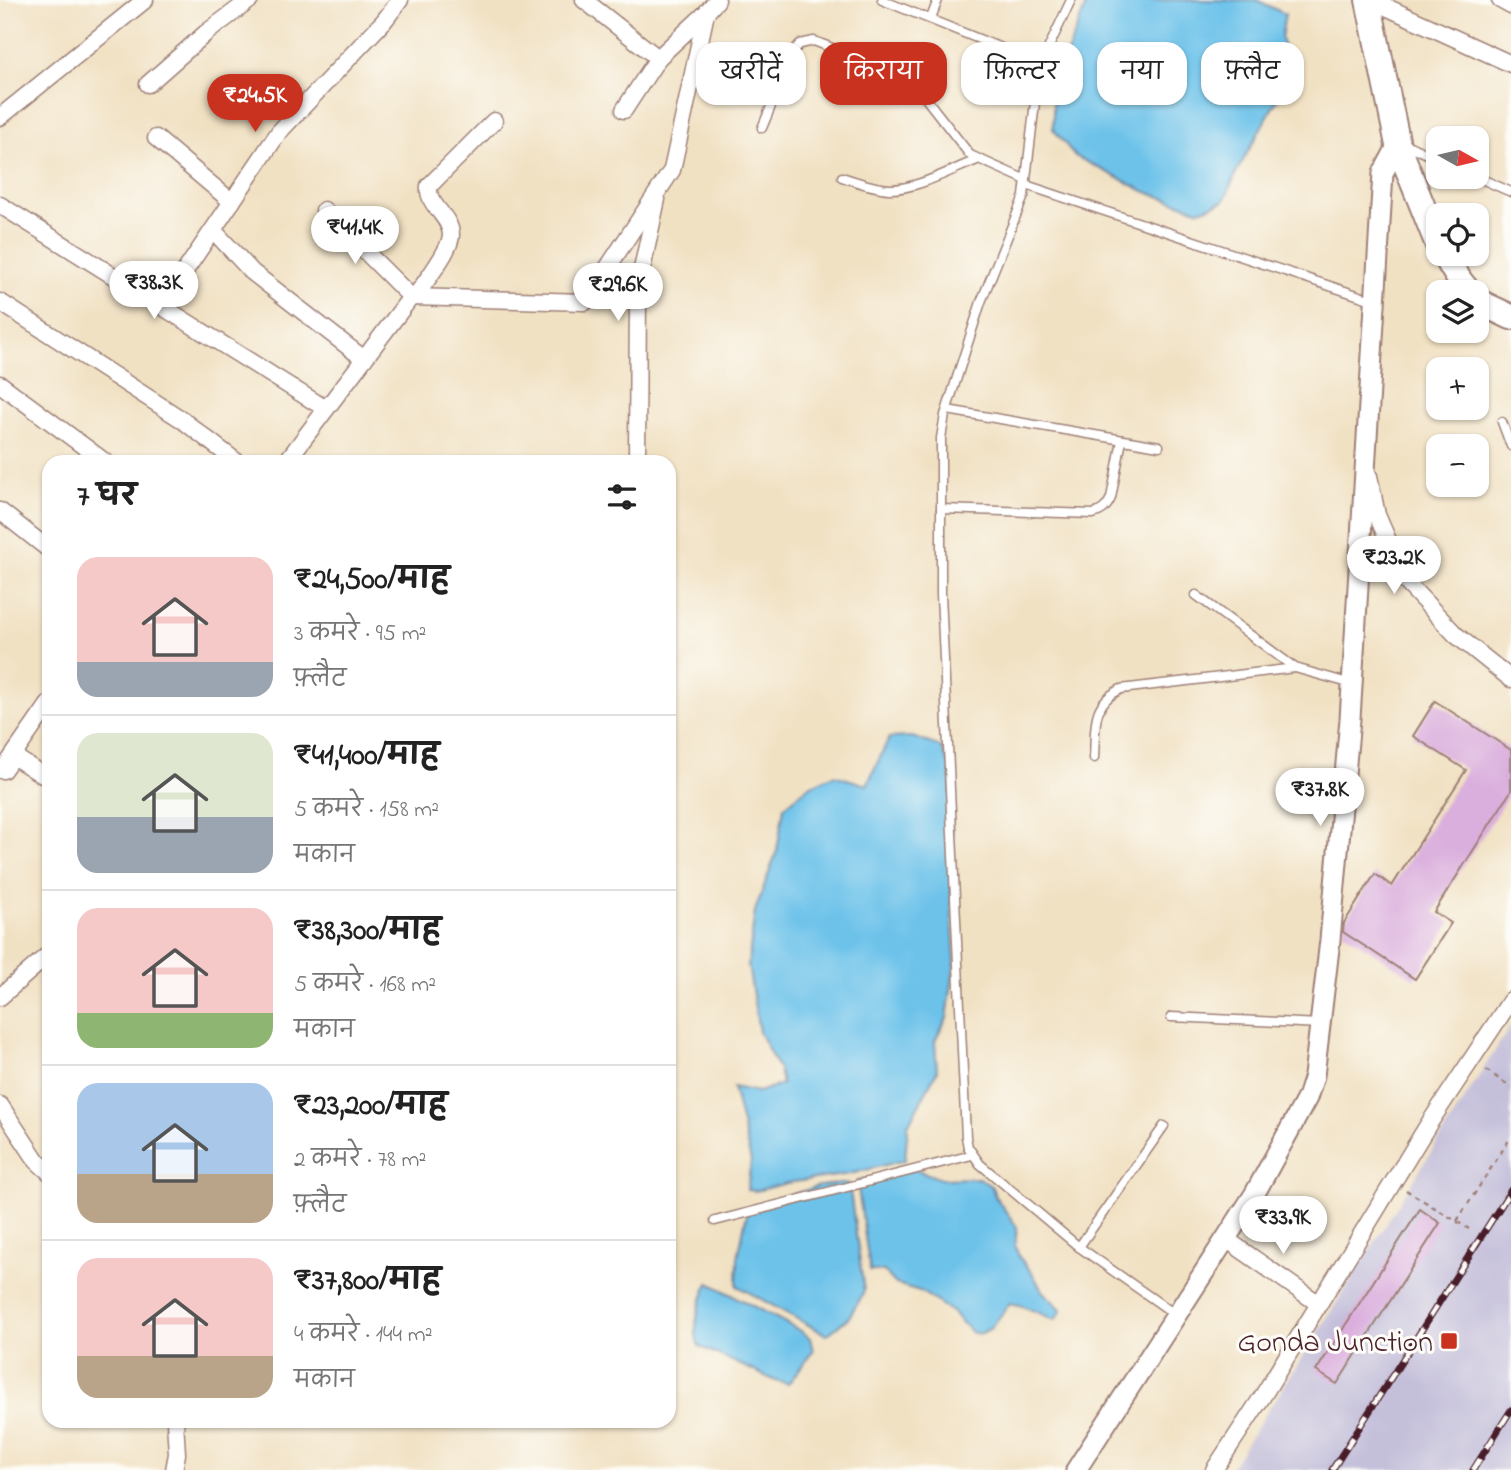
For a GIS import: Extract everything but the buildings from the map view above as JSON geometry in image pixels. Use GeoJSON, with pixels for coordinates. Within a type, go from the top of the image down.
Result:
{"type":"FeatureCollection","features":[{"type":"Feature","properties":{"kind":"highway"},"geometry":{"type":"LineString","coordinates":[[1370,0],[1398,143],[1426,211]]}},
{"type":"Feature","properties":{"kind":"highway"},"geometry":{"type":"LineString","coordinates":[[1489,307],[1511,317]]}},
{"type":"Feature","properties":{"kind":"street"},"geometry":{"type":"LineString","coordinates":[[0,117],[145,0]]}},
{"type":"Feature","properties":{"kind":"street"},"geometry":{"type":"LineString","coordinates":[[148,84],[206,33],[250,0]]}},
{"type":"Feature","properties":{"kind":"street"},"geometry":{"type":"LineString","coordinates":[[162,305],[279,132],[384,21],[400,0]]}},
{"type":"Feature","properties":{"kind":"street"},"geometry":{"type":"LineString","coordinates":[[584,0],[657,58]]}},
{"type":"Feature","properties":{"kind":"street"},"geometry":{"type":"LineString","coordinates":[[624,110],[657,58],[717,0]]}},
{"type":"Feature","properties":{"kind":"street"},"geometry":{"type":"LineString","coordinates":[[1370,0],[1511,64]]}},
{"type":"Feature","properties":{"kind":"street"},"geometry":{"type":"LineString","coordinates":[[1500,0],[1511,6]]}},
{"type":"Feature","properties":{"kind":"street"},"geometry":{"type":"LineString","coordinates":[[324,210],[413,297],[585,302],[672,170],[706,13]]}},
{"type":"Feature","properties":{"kind":"street"},"geometry":{"type":"LineString","coordinates":[[294,455],[448,246],[450,227],[430,197],[429,186],[494,121]]}},
{"type":"Feature","properties":{"kind":"street"},"geometry":{"type":"LineString","coordinates":[[156,138],[232,202]]}},
{"type":"Feature","properties":{"kind":"street"},"geometry":{"type":"LineString","coordinates":[[1076,1470],[1254,1195],[1307,1098],[1314,1076],[1352,684],[1383,173],[1398,143]]}},
{"type":"Feature","properties":{"kind":"street"},"geometry":{"type":"LineString","coordinates":[[636,455],[638,288],[659,190]]}},
{"type":"Feature","properties":{"kind":"street"},"geometry":{"type":"LineString","coordinates":[[0,205],[326,409]]}},
{"type":"Feature","properties":{"kind":"street"},"geometry":{"type":"LineString","coordinates":[[213,230],[253,272],[364,359]]}},
{"type":"Feature","properties":{"kind":"street"},"geometry":{"type":"LineString","coordinates":[[0,302],[181,419],[228,455]]}},
{"type":"Feature","properties":{"kind":"street"},"geometry":{"type":"LineString","coordinates":[[0,384],[96,455]]}},
{"type":"Feature","properties":{"kind":"street"},"geometry":{"type":"LineString","coordinates":[[1365,456],[1377,515],[1406,582],[1456,635],[1511,679]]}},
{"type":"Feature","properties":{"kind":"street"},"geometry":{"type":"LineString","coordinates":[[0,511],[42,544]]}},
{"type":"Feature","properties":{"kind":"street"},"geometry":{"type":"LineString","coordinates":[[1,772],[42,714]]}},
{"type":"Feature","properties":{"kind":"street"},"geometry":{"type":"LineString","coordinates":[[13,756],[42,775]]}},
{"type":"Feature","properties":{"kind":"street"},"geometry":{"type":"LineString","coordinates":[[0,997],[42,960]]}},
{"type":"Feature","properties":{"kind":"street"},"geometry":{"type":"LineString","coordinates":[[1214,1470],[1393,1182],[1511,1000]]}},
{"type":"Feature","properties":{"kind":"street"},"geometry":{"type":"LineString","coordinates":[[0,1105],[42,1166]]}},
{"type":"Feature","properties":{"kind":"street"},"geometry":{"type":"LineString","coordinates":[[1226,1239],[1319,1304]]}},
{"type":"Feature","properties":{"kind":"street"},"geometry":{"type":"LineString","coordinates":[[174,1470],[177,1454],[175,1428]]}},
{"type":"Feature","properties":{"kind":"lane"},"geometry":{"type":"LineString","coordinates":[[882,0],[988,42]]}},
{"type":"Feature","properties":{"kind":"lane"},"geometry":{"type":"LineString","coordinates":[[931,18],[938,0]]}},
{"type":"Feature","properties":{"kind":"lane"},"geometry":{"type":"LineString","coordinates":[[1051,42],[1071,0]]}},
{"type":"Feature","properties":{"kind":"lane"},"geometry":{"type":"LineString","coordinates":[[762,128],[795,49],[800,44],[814,41],[907,79],[977,160],[1026,182],[1375,301]]}},
{"type":"Feature","properties":{"kind":"lane"},"geometry":{"type":"LineString","coordinates":[[1036,105],[1021,206],[981,302],[947,410],[942,438],[941,594],[966,1137],[972,1155],[1079,1247],[1176,1315]]}},
{"type":"Feature","properties":{"kind":"lane"},"geometry":{"type":"LineString","coordinates":[[1398,143],[1426,154]]}},
{"type":"Feature","properties":{"kind":"lane"},"geometry":{"type":"LineString","coordinates":[[842,177],[877,187],[905,187],[977,160]]}},
{"type":"Feature","properties":{"kind":"lane"},"geometry":{"type":"LineString","coordinates":[[1489,182],[1511,192]]}},
{"type":"Feature","properties":{"kind":"lane"},"geometry":{"type":"LineString","coordinates":[[947,410],[1159,446]]}},
{"type":"Feature","properties":{"kind":"lane"},"geometry":{"type":"LineString","coordinates":[[1502,422],[1511,446]]}},
{"type":"Feature","properties":{"kind":"lane"},"geometry":{"type":"LineString","coordinates":[[941,509],[1093,514],[1100,512],[1107,507],[1111,498],[1122,440]]}},
{"type":"Feature","properties":{"kind":"lane"},"geometry":{"type":"LineString","coordinates":[[1196,595],[1295,668],[1352,684]]}},
{"type":"Feature","properties":{"kind":"lane"},"geometry":{"type":"LineString","coordinates":[[1094,758],[1096,715],[1100,703],[1121,689],[1295,668]]}},
{"type":"Feature","properties":{"kind":"lane"},"geometry":{"type":"LineString","coordinates":[[1171,1017],[1321,1024]]}},
{"type":"Feature","properties":{"kind":"lane"},"geometry":{"type":"LineString","coordinates":[[1079,1247],[1164,1126]]}},
{"type":"Feature","properties":{"kind":"lane"},"geometry":{"type":"LineString","coordinates":[[715,1222],[972,1155]]}},
{"type":"Feature","properties":{"kind":"path"},"geometry":{"type":"LineString","coordinates":[[1486,1070],[1511,1087]]}},
{"type":"Feature","properties":{"kind":"path"},"geometry":{"type":"LineString","coordinates":[[1457,1221],[1511,1136]]}},
{"type":"Feature","properties":{"kind":"path"},"geometry":{"type":"LineString","coordinates":[[1393,1182],[1469,1229]]}},
{"type":"Feature","properties":{"kind":"shaded area"},"geometry":{"type":"Polygon","coordinates":[[[1511,1025],[1511,1470],[1229,1470],[1293,1372],[1511,1025]]]}},
{"type":"Feature","properties":{"kind":"water"},"geometry":{"type":"Polygon","coordinates":[[[1088,0],[1257,0],[1285,14],[1282,42],[1201,42],[1201,105],[1274,105],[1237,171],[1224,201],[1200,210],[1146,192],[1075,156],[1053,129],[1053,105],[1083,105],[1083,42],[1071,42],[1088,0]]]}},
{"type":"Feature","properties":{"kind":"water"},"geometry":{"type":"Polygon","coordinates":[[[912,737],[941,747],[951,768],[955,962],[947,1018],[935,1041],[937,1071],[908,1125],[905,1160],[850,1174],[787,1183],[756,1191],[747,1190],[751,1161],[733,1087],[758,1092],[782,1084],[779,1070],[759,1032],[748,965],[755,911],[777,851],[784,807],[809,786],[834,775],[867,785],[889,738],[912,737]]]}},
{"type":"Feature","properties":{"kind":"water"},"geometry":{"type":"Polygon","coordinates":[[[915,1169],[941,1179],[979,1178],[992,1187],[995,1196],[1017,1227],[1015,1245],[1019,1257],[1042,1291],[1062,1310],[1055,1320],[1010,1303],[991,1328],[980,1334],[971,1332],[952,1312],[920,1291],[896,1284],[884,1271],[870,1271],[857,1181],[915,1169]]]}},
{"type":"Feature","properties":{"kind":"water"},"geometry":{"type":"Polygon","coordinates":[[[835,1184],[849,1184],[864,1291],[849,1317],[827,1335],[737,1286],[738,1257],[748,1208],[835,1184]]]}},
{"type":"Feature","properties":{"kind":"water"},"geometry":{"type":"Polygon","coordinates":[[[709,1283],[810,1338],[813,1351],[788,1384],[699,1346],[696,1323],[709,1283]]]}},
{"type":"Feature","properties":{"kind":"railway"},"geometry":{"type":"LineString","coordinates":[[1332,1470],[1511,1190]]}},
{"type":"Feature","properties":{"kind":"railway"},"geometry":{"type":"LineString","coordinates":[[1473,1470],[1511,1410]]}},
{"type":"Feature","properties":{"kind":"place","name":"Gonda Junction"},"geometry":{"type":"Point","coordinates":[1449,1341]}}]}
